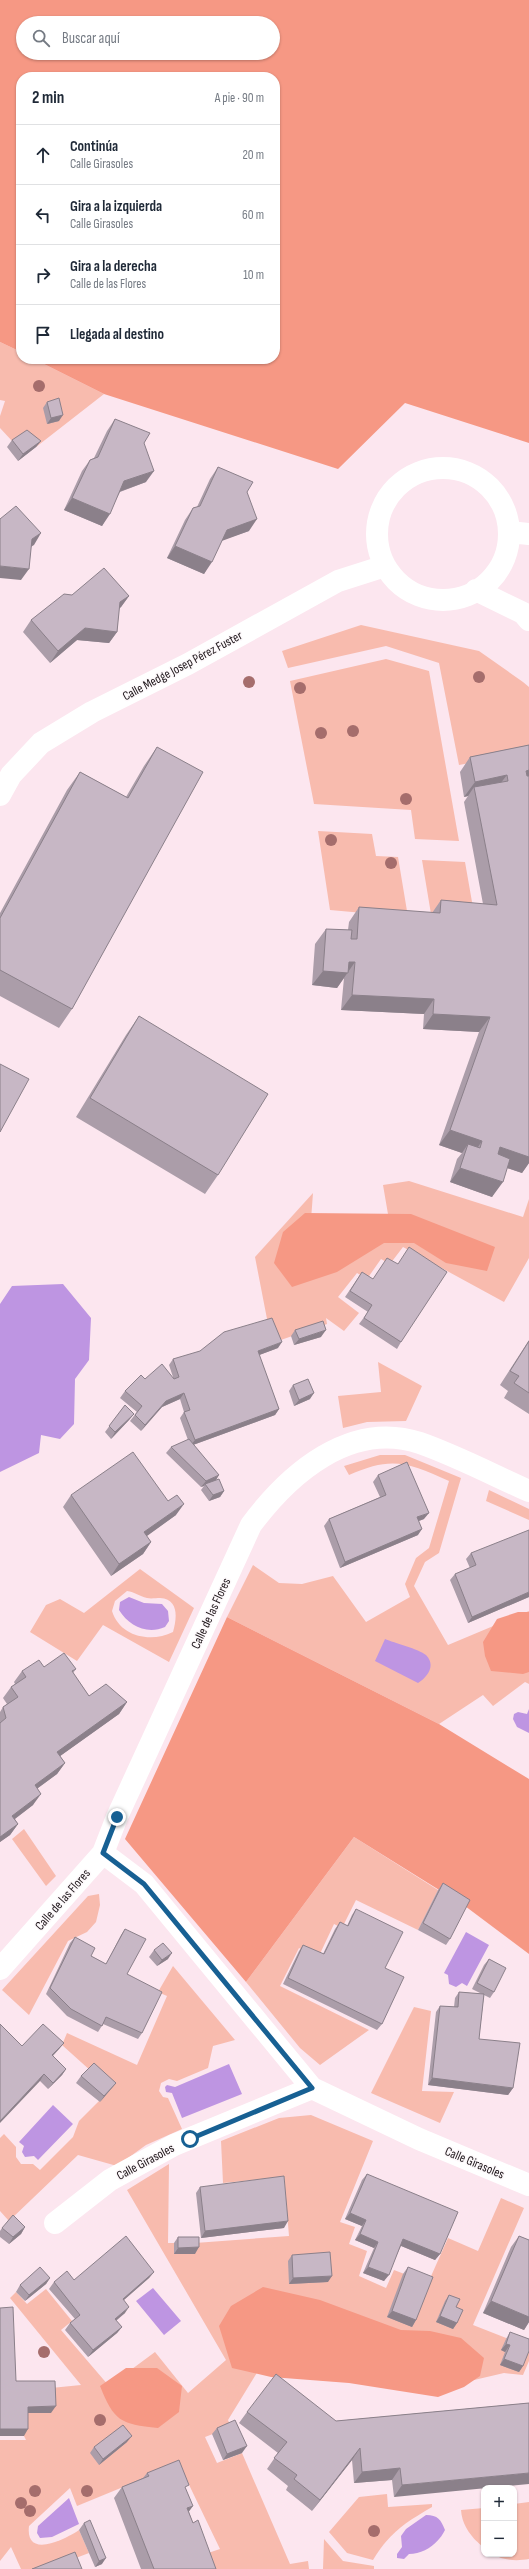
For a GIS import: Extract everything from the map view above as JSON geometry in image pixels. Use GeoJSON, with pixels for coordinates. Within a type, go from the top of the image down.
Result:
{"type":"FeatureCollection","features":[{"type":"Feature","properties":{"kind":"street"},"geometry":{"type":"LineString","coordinates":[[436,467],[458,469],[478,478],[495,492],[519,533],[507,552],[499,570],[485,585],[465,596],[442,600],[420,596],[400,584],[385,566],[378,546],[378,524],[384,503],[397,486],[415,474],[436,467]]}},
{"type":"Feature","properties":{"kind":"street","name":"Calle Medge Josep Pérez Fuster"},"geometry":{"type":"LineString","coordinates":[[0,795],[11,775],[41,742],[86,716],[188,664],[338,581],[385,566]]}},
{"type":"Feature","properties":{"kind":"street"},"geometry":{"type":"LineString","coordinates":[[476,590],[523,613],[529,620]]}},
{"type":"Feature","properties":{"kind":"street","name":"Calle de las Flores"},"geometry":{"type":"LineString","coordinates":[[0,1969],[103,1853],[117,1817],[251,1525],[272,1498],[296,1474],[331,1451],[366,1440],[389,1438],[420,1443],[529,1491]]}},
{"type":"Feature","properties":{"kind":"street","name":"Calle Girasoles"},"geometry":{"type":"LineString","coordinates":[[103,1853],[144,1884],[312,2088],[419,2139],[529,2185]]}},
{"type":"Feature","properties":{"kind":"street","name":"Calle Girasoles"},"geometry":{"type":"LineString","coordinates":[[55,2223],[110,2180],[174,2145],[312,2088]]}},
{"type":"Feature","properties":{"kind":"shaded area"},"geometry":{"type":"Polygon","coordinates":[[[0,0],[529,0],[529,443],[405,403],[338,469],[104,394],[44,364],[280,364],[280,72],[16,72],[16,350],[0,342],[0,0]]]}},
{"type":"Feature","properties":{"kind":"shaded area"},"geometry":{"type":"Polygon","coordinates":[[[0,342],[16,350],[16,364],[44,364],[104,394],[36,447],[23,436],[13,442],[0,428],[0,416],[5,401],[0,400],[0,342]]]}},
{"type":"Feature","properties":{"kind":"shaded area"},"geometry":{"type":"Polygon","coordinates":[[[361,625],[479,651],[523,682],[529,687],[529,752],[459,765],[439,663],[386,646],[288,668],[282,651],[361,625]]]}},
{"type":"Feature","properties":{"kind":"shaded area"},"geometry":{"type":"Polygon","coordinates":[[[386,659],[429,671],[459,841],[415,839],[411,810],[314,804],[290,681],[386,659]]]}},
{"type":"Feature","properties":{"kind":"shaded area"},"geometry":{"type":"Polygon","coordinates":[[[318,831],[372,834],[376,856],[398,857],[408,917],[330,910],[318,831]]]}},
{"type":"Feature","properties":{"kind":"shaded area"},"geometry":{"type":"Polygon","coordinates":[[[422,860],[465,862],[475,919],[431,914],[422,860]]]}},
{"type":"Feature","properties":{"kind":"shaded area"},"geometry":{"type":"Polygon","coordinates":[[[409,1181],[523,1217],[529,1199],[529,1258],[504,1302],[403,1247],[390,1264],[381,1259],[367,1279],[357,1273],[338,1297],[359,1313],[344,1331],[326,1318],[327,1324],[275,1342],[268,1324],[255,1257],[313,1193],[311,1220],[389,1220],[383,1185],[409,1181]]]}},
{"type":"Feature","properties":{"kind":"shaded area"},"geometry":{"type":"Polygon","coordinates":[[[305,1213],[411,1214],[495,1247],[487,1271],[446,1263],[414,1243],[384,1243],[337,1272],[292,1287],[274,1263],[283,1232],[305,1213]]]}},
{"type":"Feature","properties":{"kind":"shaded area"},"geometry":{"type":"Polygon","coordinates":[[[63,1284],[91,1318],[89,1360],[75,1379],[74,1424],[60,1439],[41,1435],[39,1453],[0,1472],[0,1304],[12,1286],[63,1284]]]}},
{"type":"Feature","properties":{"kind":"shaded area"},"geometry":{"type":"Polygon","coordinates":[[[378,1362],[422,1386],[406,1421],[367,1422],[343,1428],[338,1396],[381,1392],[378,1362]]]}},
{"type":"Feature","properties":{"kind":"shaded area"},"geometry":{"type":"Polygon","coordinates":[[[380,1455],[405,1455],[461,1478],[439,1553],[425,1562],[414,1586],[448,1645],[529,1611],[529,1684],[525,1682],[493,1706],[483,1695],[439,1724],[227,1617],[253,1565],[279,1583],[302,1584],[333,1576],[366,1622],[410,1597],[405,1584],[416,1558],[429,1548],[449,1481],[422,1469],[399,1464],[377,1465],[349,1475],[344,1466],[380,1455]]]}},
{"type":"Feature","properties":{"kind":"shaded area"},"geometry":{"type":"Polygon","coordinates":[[[489,1490],[529,1509],[529,1520],[486,1501],[489,1490]]]}},
{"type":"Feature","properties":{"kind":"shaded area"},"geometry":{"type":"Polygon","coordinates":[[[140,1569],[194,1608],[169,1662],[103,1625],[77,1661],[30,1632],[46,1605],[60,1599],[84,1613],[140,1569]],[[127,1591],[115,1601],[112,1611],[116,1620],[122,1627],[129,1632],[146,1637],[155,1637],[173,1632],[176,1615],[174,1606],[171,1602],[160,1598],[147,1598],[127,1591]]]}},
{"type":"Feature","properties":{"kind":"shaded area"},"geometry":{"type":"Polygon","coordinates":[[[129,1597],[144,1603],[162,1604],[168,1611],[169,1621],[165,1627],[152,1630],[145,1629],[139,1628],[128,1621],[119,1610],[120,1602],[129,1597]]]}},
{"type":"Feature","properties":{"kind":"shaded area"},"geometry":{"type":"Polygon","coordinates":[[[518,1612],[529,1612],[529,1672],[523,1674],[491,1671],[485,1656],[483,1642],[497,1619],[518,1612]]]}},
{"type":"Feature","properties":{"kind":"shaded area"},"geometry":{"type":"Polygon","coordinates":[[[227,1617],[439,1724],[529,1779],[529,1954],[465,1906],[354,1837],[246,1982],[125,1839],[227,1617]]]}},
{"type":"Feature","properties":{"kind":"shaded area"},"geometry":{"type":"Polygon","coordinates":[[[385,1639],[426,1655],[429,1659],[430,1670],[425,1678],[418,1683],[375,1661],[385,1639]]]}},
{"type":"Feature","properties":{"kind":"shaded area"},"geometry":{"type":"Polygon","coordinates":[[[529,1709],[529,1733],[517,1727],[513,1719],[514,1714],[518,1712],[527,1714],[529,1709]]]}},
{"type":"Feature","properties":{"kind":"shaded area"},"geometry":{"type":"Polygon","coordinates":[[[24,1829],[56,1876],[46,1886],[12,1839],[24,1829]]]}},
{"type":"Feature","properties":{"kind":"shaded area"},"geometry":{"type":"Polygon","coordinates":[[[354,1837],[438,1890],[418,1930],[356,1900],[342,1928],[334,1924],[318,1958],[299,1948],[280,1986],[369,2030],[320,2065],[300,2048],[246,1982],[354,1837]]]}},
{"type":"Feature","properties":{"kind":"shaded area"},"geometry":{"type":"Polygon","coordinates":[[[99,1894],[100,1905],[96,1922],[87,1932],[68,1941],[29,2015],[2,1990],[88,1896],[99,1894]]]}},
{"type":"Feature","properties":{"kind":"shaded area"},"geometry":{"type":"Polygon","coordinates":[[[466,1932],[489,1945],[467,1986],[462,1983],[456,1987],[449,1984],[448,1975],[444,1973],[466,1932]]]}},
{"type":"Feature","properties":{"kind":"shaded area"},"geometry":{"type":"Polygon","coordinates":[[[173,1966],[235,2040],[213,2046],[208,2068],[177,2081],[169,2079],[161,2083],[159,2091],[163,2097],[168,2098],[182,2129],[146,2145],[117,2166],[78,2155],[9,2221],[0,2211],[0,2138],[4,2134],[16,2147],[16,2157],[21,2164],[33,2164],[40,2170],[73,2137],[79,2121],[111,2089],[62,2045],[67,2033],[137,2065],[167,1996],[158,1992],[173,1966]]]}},
{"type":"Feature","properties":{"kind":"shaded area"},"geometry":{"type":"Polygon","coordinates":[[[414,2007],[431,2011],[422,2091],[454,2092],[440,2123],[371,2093],[414,2007]]]}},
{"type":"Feature","properties":{"kind":"shaded area"},"geometry":{"type":"Polygon","coordinates":[[[229,2064],[242,2094],[182,2118],[172,2093],[166,2092],[165,2087],[167,2085],[175,2087],[229,2064]]]}},
{"type":"Feature","properties":{"kind":"shaded area"},"geometry":{"type":"Polygon","coordinates":[[[53,2105],[73,2124],[38,2160],[34,2156],[25,2157],[22,2152],[24,2146],[19,2142],[53,2105]]]}},
{"type":"Feature","properties":{"kind":"shaded area"},"geometry":{"type":"Polygon","coordinates":[[[311,2115],[373,2141],[340,2222],[355,2227],[349,2244],[367,2251],[359,2276],[386,2288],[394,2270],[428,2283],[448,2238],[478,2251],[501,2198],[524,2208],[473,2325],[529,2347],[529,2361],[523,2375],[504,2373],[457,2384],[258,2371],[228,2420],[231,2427],[205,2437],[217,2463],[242,2453],[290,2564],[308,2561],[309,2569],[211,2569],[205,2554],[220,2549],[179,2464],[77,2506],[70,2488],[29,2526],[29,2536],[33,2542],[40,2545],[56,2542],[79,2530],[89,2553],[47,2569],[21,2569],[11,2547],[0,2561],[0,2440],[26,2440],[24,2436],[23,2413],[51,2388],[81,2385],[10,2298],[16,2292],[27,2304],[46,2289],[72,2321],[61,2330],[109,2386],[155,2352],[188,2393],[226,2360],[127,2190],[169,2164],[168,2243],[174,2243],[174,2254],[195,2243],[289,2236],[284,2177],[223,2183],[221,2141],[279,2118],[311,2115]]]}},
{"type":"Feature","properties":{"kind":"shaded area"},"geometry":{"type":"Polygon","coordinates":[[[263,2287],[320,2300],[401,2330],[430,2331],[461,2338],[484,2358],[480,2376],[464,2387],[438,2397],[349,2383],[271,2377],[232,2368],[219,2326],[231,2306],[263,2287]]]}},
{"type":"Feature","properties":{"kind":"shaded area"},"geometry":{"type":"Polygon","coordinates":[[[153,2288],[181,2321],[164,2335],[136,2301],[153,2288]]]}},
{"type":"Feature","properties":{"kind":"shaded area"},"geometry":{"type":"Polygon","coordinates":[[[126,2368],[157,2368],[182,2386],[179,2412],[158,2428],[135,2425],[120,2419],[114,2414],[100,2386],[126,2368]]]}},
{"type":"Feature","properties":{"kind":"shaded area"},"geometry":{"type":"Polygon","coordinates":[[[387,2494],[388,2507],[432,2504],[432,2507],[414,2518],[392,2535],[379,2550],[373,2560],[347,2553],[329,2532],[359,2497],[387,2494]]]}},
{"type":"Feature","properties":{"kind":"shaded area"},"geometry":{"type":"Polygon","coordinates":[[[69,2498],[79,2524],[52,2537],[40,2538],[37,2533],[38,2526],[69,2498]]]}},
{"type":"Feature","properties":{"kind":"shaded area"},"geometry":{"type":"Polygon","coordinates":[[[529,2502],[529,2559],[511,2560],[499,2557],[517,2557],[517,2504],[529,2502]]]}},
{"type":"Feature","properties":{"kind":"shaded area"},"geometry":{"type":"Polygon","coordinates":[[[481,2508],[481,2545],[468,2531],[463,2521],[461,2510],[481,2508]]]}},
{"type":"Feature","properties":{"kind":"shaded area"},"geometry":{"type":"Polygon","coordinates":[[[426,2515],[436,2517],[442,2523],[445,2530],[439,2540],[425,2550],[415,2554],[409,2554],[404,2559],[397,2558],[397,2554],[402,2547],[401,2536],[406,2529],[426,2515]]]}},
{"type":"Feature","properties":{"kind":"shaded area"},"geometry":{"type":"Polygon","coordinates":[[[324,2539],[343,2561],[374,2566],[374,2569],[323,2569],[324,2539]]]}},
{"type":"Feature","properties":{"kind":"building"},"geometry":{"type":"Polygon","coordinates":[[[59,398],[63,415],[51,418],[47,402],[59,398]]]}},
{"type":"Feature","properties":{"kind":"building"},"geometry":{"type":"Polygon","coordinates":[[[115,419],[150,433],[144,443],[154,471],[124,481],[110,514],[72,498],[90,460],[98,457],[115,419]]]}},
{"type":"Feature","properties":{"kind":"building"},"geometry":{"type":"Polygon","coordinates":[[[27,430],[41,441],[23,454],[12,440],[27,430]]]}},
{"type":"Feature","properties":{"kind":"building"},"geometry":{"type":"Polygon","coordinates":[[[218,467],[253,482],[247,492],[257,519],[227,530],[212,562],[175,546],[193,508],[200,506],[218,467]]]}},
{"type":"Feature","properties":{"kind":"building"},"geometry":{"type":"Polygon","coordinates":[[[16,506],[41,533],[32,539],[29,569],[0,566],[0,519],[16,506]]]}},
{"type":"Feature","properties":{"kind":"building"},"geometry":{"type":"Polygon","coordinates":[[[104,568],[129,596],[120,602],[117,632],[85,628],[58,651],[31,620],[64,594],[72,595],[104,568]]]}},
{"type":"Feature","properties":{"kind":"building"},"geometry":{"type":"Polygon","coordinates":[[[529,745],[529,770],[526,771],[527,776],[529,776],[529,1157],[500,1147],[498,1154],[510,1159],[503,1182],[460,1168],[468,1144],[480,1148],[482,1141],[450,1130],[490,1017],[433,1014],[434,999],[352,995],[355,962],[349,962],[348,973],[323,971],[326,929],[352,930],[351,939],[357,939],[359,907],[440,913],[441,900],[497,905],[474,787],[508,781],[507,775],[475,782],[470,757],[529,745]]]}},
{"type":"Feature","properties":{"kind":"building"},"geometry":{"type":"Polygon","coordinates":[[[157,747],[203,772],[72,1009],[0,970],[0,918],[80,772],[128,798],[157,747]]]}},
{"type":"Feature","properties":{"kind":"building"},"geometry":{"type":"Polygon","coordinates":[[[139,1016],[268,1094],[218,1175],[90,1098],[139,1016]]]}},
{"type":"Feature","properties":{"kind":"building"},"geometry":{"type":"Polygon","coordinates":[[[0,1064],[29,1079],[0,1132],[0,1064]]]}},
{"type":"Feature","properties":{"kind":"building"},"geometry":{"type":"Polygon","coordinates":[[[409,1247],[447,1272],[401,1342],[364,1318],[372,1305],[350,1291],[362,1272],[373,1279],[387,1258],[398,1264],[409,1247]]]}},
{"type":"Feature","properties":{"kind":"building"},"geometry":{"type":"Polygon","coordinates":[[[272,1318],[282,1342],[258,1351],[279,1409],[195,1440],[184,1412],[190,1410],[184,1393],[166,1401],[145,1425],[135,1415],[142,1406],[125,1391],[141,1375],[145,1379],[162,1364],[174,1379],[179,1377],[173,1359],[200,1351],[224,1332],[272,1318]]]}},
{"type":"Feature","properties":{"kind":"building"},"geometry":{"type":"Polygon","coordinates":[[[323,1321],[326,1330],[299,1339],[295,1330],[323,1321]]]}},
{"type":"Feature","properties":{"kind":"building"},"geometry":{"type":"Polygon","coordinates":[[[529,1341],[529,1393],[514,1383],[519,1376],[510,1371],[529,1341]]]}},
{"type":"Feature","properties":{"kind":"building"},"geometry":{"type":"Polygon","coordinates":[[[308,1379],[314,1393],[299,1400],[293,1385],[308,1379]]]}},
{"type":"Feature","properties":{"kind":"building"},"geometry":{"type":"Polygon","coordinates":[[[125,1405],[134,1414],[115,1432],[109,1426],[125,1405]]]}},
{"type":"Feature","properties":{"kind":"building"},"geometry":{"type":"Polygon","coordinates":[[[189,1439],[219,1475],[206,1481],[171,1447],[189,1439]]]}},
{"type":"Feature","properties":{"kind":"building"},"geometry":{"type":"Polygon","coordinates":[[[133,1452],[168,1501],[177,1495],[184,1504],[144,1532],[151,1542],[119,1564],[71,1495],[133,1452]]]}},
{"type":"Feature","properties":{"kind":"building"},"geometry":{"type":"Polygon","coordinates":[[[407,1462],[429,1513],[417,1517],[422,1529],[345,1562],[329,1519],[386,1495],[378,1475],[407,1462]]]}},
{"type":"Feature","properties":{"kind":"building"},"geometry":{"type":"Polygon","coordinates":[[[219,1479],[224,1491],[213,1495],[205,1484],[219,1479]]]}},
{"type":"Feature","properties":{"kind":"building"},"geometry":{"type":"Polygon","coordinates":[[[529,1530],[529,1592],[472,1617],[455,1574],[476,1565],[471,1553],[529,1530]]]}},
{"type":"Feature","properties":{"kind":"building"},"geometry":{"type":"Polygon","coordinates":[[[64,1653],[76,1669],[72,1671],[89,1696],[106,1684],[127,1702],[57,1752],[65,1763],[35,1785],[41,1794],[12,1816],[18,1824],[0,1837],[0,1723],[6,1718],[3,1707],[18,1697],[11,1687],[26,1677],[22,1671],[39,1660],[44,1667],[64,1653]]]}},
{"type":"Feature","properties":{"kind":"building"},"geometry":{"type":"Polygon","coordinates":[[[443,1883],[470,1900],[450,1939],[423,1923],[443,1883]]]}},
{"type":"Feature","properties":{"kind":"building"},"geometry":{"type":"Polygon","coordinates":[[[356,1909],[403,1932],[385,1968],[404,1977],[382,2024],[288,1978],[303,1945],[324,1954],[340,1922],[348,1926],[356,1909]]]}},
{"type":"Feature","properties":{"kind":"building"},"geometry":{"type":"Polygon","coordinates":[[[125,1929],[146,1939],[127,1974],[162,1992],[142,2033],[106,2017],[102,2026],[71,2009],[50,1988],[75,1937],[95,1948],[91,1956],[106,1964],[125,1929]]]}},
{"type":"Feature","properties":{"kind":"building"},"geometry":{"type":"Polygon","coordinates":[[[163,1943],[172,1953],[162,1960],[154,1950],[163,1943]]]}},
{"type":"Feature","properties":{"kind":"building"},"geometry":{"type":"Polygon","coordinates":[[[489,1959],[506,1968],[494,1992],[477,1983],[489,1959]]]}},
{"type":"Feature","properties":{"kind":"building"},"geometry":{"type":"Polygon","coordinates":[[[459,1992],[484,1994],[479,2039],[520,2043],[513,2088],[432,2078],[440,2006],[458,2007],[459,1992]]]}},
{"type":"Feature","properties":{"kind":"building"},"geometry":{"type":"Polygon","coordinates":[[[0,2024],[22,2046],[43,2024],[64,2043],[52,2055],[66,2069],[53,2083],[44,2074],[0,2121],[0,2024]]]}},
{"type":"Feature","properties":{"kind":"building"},"geometry":{"type":"Polygon","coordinates":[[[94,2063],[116,2083],[104,2096],[81,2076],[94,2063]]]}},
{"type":"Feature","properties":{"kind":"building"},"geometry":{"type":"Polygon","coordinates":[[[367,2174],[458,2212],[440,2254],[403,2239],[389,2275],[368,2267],[378,2242],[360,2234],[366,2220],[350,2213],[367,2174]]]}},
{"type":"Feature","properties":{"kind":"building"},"geometry":{"type":"Polygon","coordinates":[[[284,2176],[288,2221],[205,2231],[200,2187],[284,2176]]]}},
{"type":"Feature","properties":{"kind":"building"},"geometry":{"type":"Polygon","coordinates":[[[13,2215],[25,2227],[13,2237],[2,2228],[13,2215]]]}},
{"type":"Feature","properties":{"kind":"building"},"geometry":{"type":"Polygon","coordinates":[[[126,2236],[154,2272],[123,2299],[129,2307],[115,2319],[122,2327],[93,2350],[70,2323],[80,2315],[54,2282],[67,2271],[74,2280],[126,2236]]]}},
{"type":"Feature","properties":{"kind":"building"},"geometry":{"type":"Polygon","coordinates":[[[519,2236],[529,2240],[529,2317],[491,2301],[519,2236]]]}},
{"type":"Feature","properties":{"kind":"building"},"geometry":{"type":"Polygon","coordinates":[[[178,2237],[199,2237],[199,2247],[178,2248],[178,2237]]]}},
{"type":"Feature","properties":{"kind":"building"},"geometry":{"type":"Polygon","coordinates":[[[330,2252],[332,2276],[293,2278],[292,2255],[330,2252]]]}},
{"type":"Feature","properties":{"kind":"building"},"geometry":{"type":"Polygon","coordinates":[[[40,2267],[50,2278],[29,2295],[20,2285],[40,2267]]]}},
{"type":"Feature","properties":{"kind":"building"},"geometry":{"type":"Polygon","coordinates":[[[408,2267],[433,2277],[416,2320],[392,2311],[408,2267]]]}},
{"type":"Feature","properties":{"kind":"building"},"geometry":{"type":"Polygon","coordinates":[[[449,2295],[460,2299],[456,2307],[463,2310],[457,2323],[440,2316],[449,2295]]]}},
{"type":"Feature","properties":{"kind":"building"},"geometry":{"type":"Polygon","coordinates":[[[13,2307],[16,2381],[55,2381],[56,2406],[28,2407],[28,2429],[0,2429],[0,2308],[13,2307]]]}},
{"type":"Feature","properties":{"kind":"building"},"geometry":{"type":"Polygon","coordinates":[[[510,2332],[529,2339],[529,2351],[523,2366],[504,2359],[510,2345],[506,2344],[510,2332]]]}},
{"type":"Feature","properties":{"kind":"building"},"geometry":{"type":"Polygon","coordinates":[[[276,2374],[336,2421],[529,2403],[529,2473],[402,2485],[400,2468],[362,2472],[360,2448],[320,2500],[294,2479],[297,2475],[274,2458],[287,2442],[247,2412],[276,2374]]]}},
{"type":"Feature","properties":{"kind":"building"},"geometry":{"type":"Polygon","coordinates":[[[235,2420],[247,2446],[227,2454],[217,2428],[235,2420]]]}},
{"type":"Feature","properties":{"kind":"building"},"geometry":{"type":"Polygon","coordinates":[[[123,2425],[132,2436],[103,2459],[94,2447],[123,2425]]]}},
{"type":"Feature","properties":{"kind":"building"},"geometry":{"type":"Polygon","coordinates":[[[179,2460],[189,2485],[185,2487],[193,2506],[187,2508],[193,2523],[198,2520],[216,2569],[154,2569],[122,2487],[149,2476],[147,2473],[179,2460]]]}},
{"type":"Feature","properties":{"kind":"building"},"geometry":{"type":"Polygon","coordinates":[[[90,2520],[106,2558],[99,2561],[84,2523],[90,2520]]]}},
{"type":"Feature","properties":{"kind":"building"},"geometry":{"type":"Polygon","coordinates":[[[75,2552],[82,2569],[32,2569],[75,2552]]]}},
{"type":"Feature","properties":{"kind":"route"},"geometry":{"type":"LineString","coordinates":[[117,1817],[103,1853],[144,1884],[312,2088],[190,2139]]}}]}
